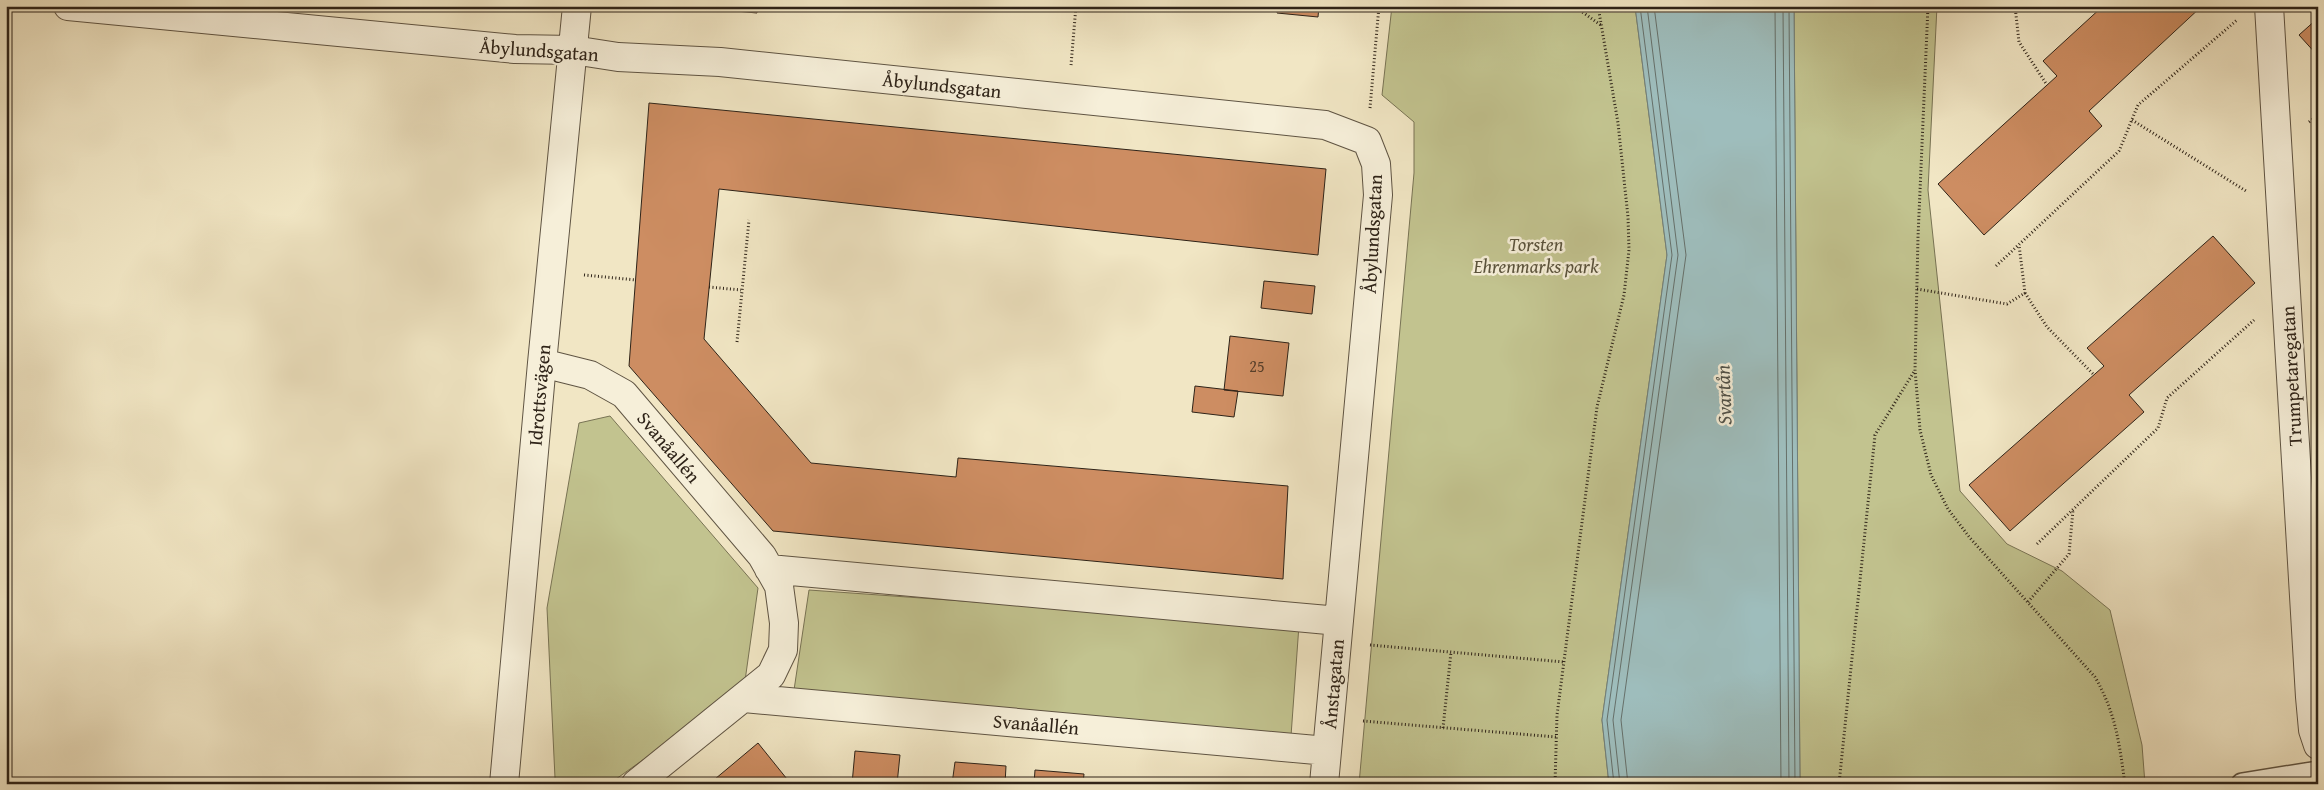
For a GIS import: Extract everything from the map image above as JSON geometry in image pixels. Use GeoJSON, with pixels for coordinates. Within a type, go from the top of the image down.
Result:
{"type":"FeatureCollection","features":[{"type":"Feature","properties":{"kind":"street","name":"Åbylundsgatan"},"geometry":{"type":"LineString","coordinates":[[68,6],[515,49],[573,50],[618,57],[720,62],[1068,98],[1325,125],[1367,141],[1376,164],[1378,195],[1343,584]]}},
{"type":"Feature","properties":{"kind":"street","name":"Idrottsvägen"},"geometry":{"type":"LineString","coordinates":[[504,784],[576,6]]}},
{"type":"Feature","properties":{"kind":"street","name":"Trumpetaregatan"},"geometry":{"type":"LineString","coordinates":[[2268,6],[2310,696],[2313,730],[2318,745]]}},
{"type":"Feature","properties":{"kind":"street","name":"Svanåallén"},"geometry":{"type":"LineString","coordinates":[[542,363],[590,374],[624,394],[762,556],[779,586],[784,623],[783,650],[771,674],[744,698],[636,784]]}},
{"type":"Feature","properties":{"kind":"street"},"geometry":{"type":"LineString","coordinates":[[769,569],[1338,631]]}},
{"type":"Feature","properties":{"kind":"street","name":"Ånstagatan"},"geometry":{"type":"LineString","coordinates":[[1324,784],[1343,584]]}},
{"type":"Feature","properties":{"kind":"street","name":"Svanåallén"},"geometry":{"type":"LineString","coordinates":[[744,698],[1327,750]]}},
{"type":"Feature","properties":{"kind":"lane"},"geometry":{"type":"LineString","coordinates":[[2242,784],[2318,772]]}},
{"type":"Feature","properties":{"kind":"path"},"geometry":{"type":"LineString","coordinates":[[1068,98],[1076,6]]}},
{"type":"Feature","properties":{"kind":"path"},"geometry":{"type":"LineString","coordinates":[[1367,141],[1378,6]]}},
{"type":"Feature","properties":{"kind":"path"},"geometry":{"type":"LineString","coordinates":[[1574,6],[1602,26]]}},
{"type":"Feature","properties":{"kind":"path"},"geometry":{"type":"LineString","coordinates":[[1555,784],[1556,737],[1564,662],[1597,407],[1624,295],[1629,250],[1628,217],[1618,123],[1598,6]]}},
{"type":"Feature","properties":{"kind":"path"},"geometry":{"type":"LineString","coordinates":[[1928,6],[1915,370],[1920,430],[1931,475],[1948,509],[1970,538],[2095,677],[2108,700],[2116,723],[2125,784]]}},
{"type":"Feature","properties":{"kind":"path"},"geometry":{"type":"LineString","coordinates":[[2015,6],[2019,42],[2047,85]]}},
{"type":"Feature","properties":{"kind":"path"},"geometry":{"type":"LineString","coordinates":[[1996,266],[2119,151],[2138,105],[2238,19]]}},
{"type":"Feature","properties":{"kind":"path"},"geometry":{"type":"LineString","coordinates":[[2132,120],[2280,213]]}},
{"type":"Feature","properties":{"kind":"path"},"geometry":{"type":"LineString","coordinates":[[737,342],[749,220]]}},
{"type":"Feature","properties":{"kind":"path"},"geometry":{"type":"LineString","coordinates":[[2018,245],[2024,293],[2047,327],[2094,375]]}},
{"type":"Feature","properties":{"kind":"path"},"geometry":{"type":"LineString","coordinates":[[551,272],[636,280]]}},
{"type":"Feature","properties":{"kind":"path"},"geometry":{"type":"LineString","coordinates":[[710,287],[742,290]]}},
{"type":"Feature","properties":{"kind":"path"},"geometry":{"type":"LineString","coordinates":[[1917,289],[2007,304],[2024,293]]}},
{"type":"Feature","properties":{"kind":"path"},"geometry":{"type":"LineString","coordinates":[[2037,544],[2158,428],[2167,398],[2286,292]]}},
{"type":"Feature","properties":{"kind":"path"},"geometry":{"type":"LineString","coordinates":[[1839,784],[1875,435],[1915,370]]}},
{"type":"Feature","properties":{"kind":"path"},"geometry":{"type":"LineString","coordinates":[[2028,602],[2069,554],[2073,509]]}},
{"type":"Feature","properties":{"kind":"path"},"geometry":{"type":"LineString","coordinates":[[1338,631],[1451,652],[1564,662]]}},
{"type":"Feature","properties":{"kind":"path"},"geometry":{"type":"LineString","coordinates":[[1443,728],[1451,652]]}},
{"type":"Feature","properties":{"kind":"path"},"geometry":{"type":"LineString","coordinates":[[1330,718],[1556,737]]}},
{"type":"Feature","properties":{"kind":"green space","name":"Torsten Ehrenmarks park"},"geometry":{"type":"Polygon","coordinates":[[[1392,6],[1635,6],[1667,255],[1602,720],[1609,784],[1359,784],[1414,173],[1414,122],[1382,95],[1392,6]]]}},
{"type":"Feature","properties":{"kind":"green space"},"geometry":{"type":"Polygon","coordinates":[[[1794,6],[1937,6],[1928,190],[1960,491],[2007,544],[2062,571],[2110,610],[2142,745],[2145,784],[1800,784],[1794,6]]]}},
{"type":"Feature","properties":{"kind":"green space"},"geometry":{"type":"Polygon","coordinates":[[[610,416],[758,588],[744,688],[609,784],[562,784],[555,778],[547,608],[579,423],[610,416]]]}},
{"type":"Feature","properties":{"kind":"green space"},"geometry":{"type":"Polygon","coordinates":[[[809,590],[1299,625],[1291,736],[794,690],[809,590]]]}},
{"type":"Feature","properties":{"kind":"water","name":"Svartån"},"geometry":{"type":"Polygon","coordinates":[[[1635,6],[1794,6],[1800,784],[1609,784],[1602,720],[1667,255],[1635,6]]]}},
{"type":"Feature","properties":{"kind":"building"},"geometry":{"type":"Polygon","coordinates":[[[683,6],[757,6],[757,13],[683,6]]]}},
{"type":"Feature","properties":{"kind":"building"},"geometry":{"type":"Polygon","coordinates":[[[1278,6],[1319,6],[1318,17],[1277,13],[1278,6]]]}},
{"type":"Feature","properties":{"kind":"building"},"geometry":{"type":"Polygon","coordinates":[[[2103,6],[2202,6],[2089,111],[2102,126],[1984,235],[1938,184],[2057,76],[2043,61],[2103,6]]]}},
{"type":"Feature","properties":{"kind":"building"},"geometry":{"type":"Polygon","coordinates":[[[2318,18],[2318,56],[2299,35],[2318,18]]]}},
{"type":"Feature","properties":{"kind":"building"},"geometry":{"type":"Polygon","coordinates":[[[649,103],[1326,169],[1318,255],[719,189],[704,339],[811,463],[956,477],[958,458],[1288,486],[1283,579],[773,531],[629,366],[649,103]]]}},
{"type":"Feature","properties":{"kind":"building"},"geometry":{"type":"Polygon","coordinates":[[[2213,236],[2255,283],[2129,395],[2144,412],[2010,531],[1969,485],[2104,366],[2087,348],[2213,236]]]}},
{"type":"Feature","properties":{"kind":"building"},"geometry":{"type":"Polygon","coordinates":[[[1264,281],[1315,286],[1312,314],[1261,308],[1264,281]]]}},
{"type":"Feature","properties":{"kind":"building"},"geometry":{"type":"Polygon","coordinates":[[[1230,336],[1289,343],[1283,396],[1224,390],[1230,336]]]}},
{"type":"Feature","properties":{"kind":"building"},"geometry":{"type":"Polygon","coordinates":[[[1195,386],[1238,391],[1234,417],[1192,412],[1195,386]]]}},
{"type":"Feature","properties":{"kind":"building"},"geometry":{"type":"Polygon","coordinates":[[[758,743],[791,784],[709,784],[733,764],[758,743]]]}},
{"type":"Feature","properties":{"kind":"building"},"geometry":{"type":"Polygon","coordinates":[[[855,751],[900,755],[897,784],[852,784],[855,751]]]}},
{"type":"Feature","properties":{"kind":"building"},"geometry":{"type":"Polygon","coordinates":[[[955,762],[1006,766],[1005,784],[952,784],[955,762]]]}},
{"type":"Feature","properties":{"kind":"building"},"geometry":{"type":"Polygon","coordinates":[[[1035,770],[1084,774],[1083,784],[1034,784],[1035,770]]]}}]}
